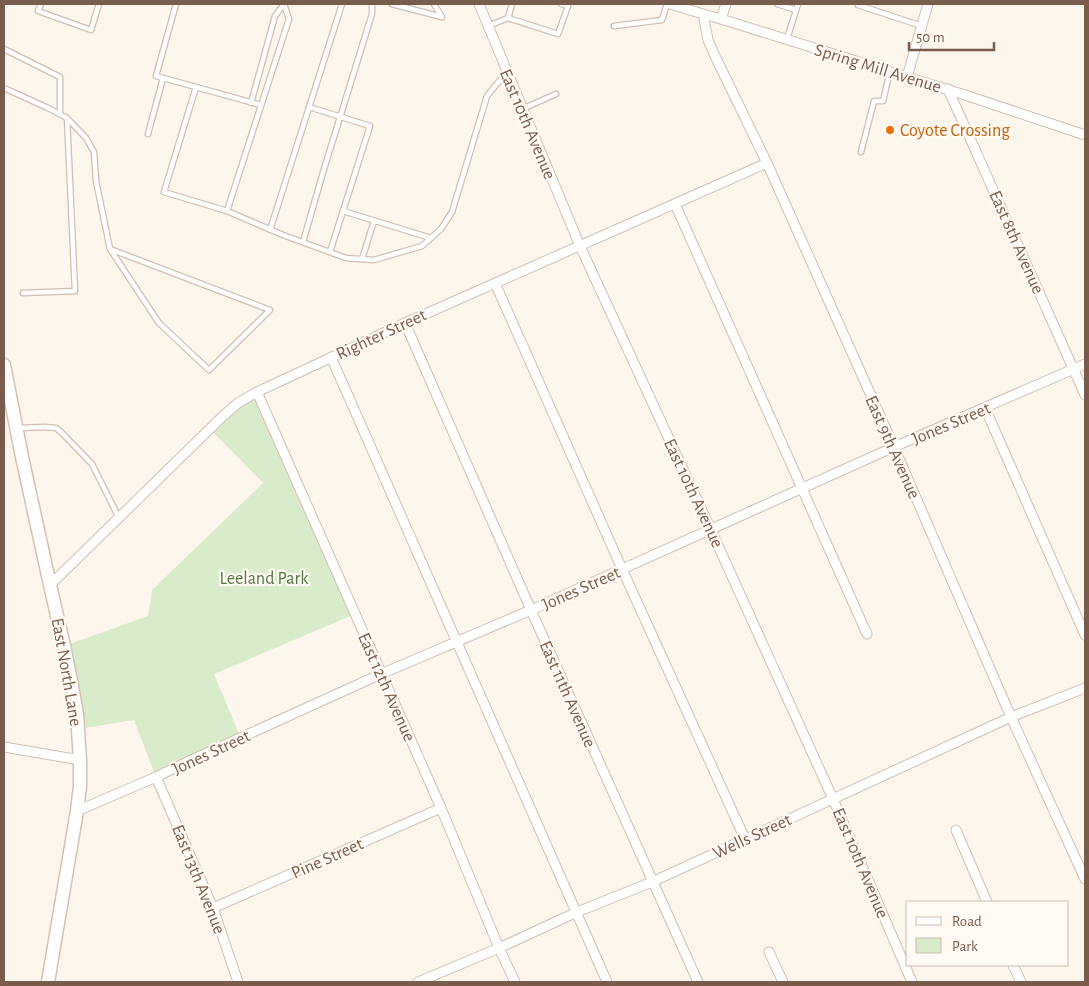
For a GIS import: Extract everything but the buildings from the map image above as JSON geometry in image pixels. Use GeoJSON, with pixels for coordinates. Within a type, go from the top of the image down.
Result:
{"type":"FeatureCollection","features":[{"type":"Feature","properties":{"kind":"street","name":"East 10th Avenue"},"geometry":{"type":"LineString","coordinates":[[478,4],[580,246],[712,530],[833,799],[912,982]]}},
{"type":"Feature","properties":{"kind":"street","name":"Spring Mill Avenue"},"geometry":{"type":"LineString","coordinates":[[669,4],[721,18],[948,89],[1085,135]]}},
{"type":"Feature","properties":{"kind":"street"},"geometry":{"type":"LineString","coordinates":[[721,18],[726,4]]}},
{"type":"Feature","properties":{"kind":"street"},"geometry":{"type":"LineString","coordinates":[[907,77],[928,4]]}},
{"type":"Feature","properties":{"kind":"street","name":"East 9th Avenue"},"geometry":{"type":"LineString","coordinates":[[704,14],[708,40],[715,56],[766,163],[894,447],[1011,717],[1085,879]]}},
{"type":"Feature","properties":{"kind":"street","name":"East 8th Avenue"},"geometry":{"type":"LineString","coordinates":[[948,89],[1085,395]]}},
{"type":"Feature","properties":{"kind":"street","name":"Righter Street"},"geometry":{"type":"LineString","coordinates":[[50,585],[238,403],[257,392],[405,323],[766,163]]}},
{"type":"Feature","properties":{"kind":"street"},"geometry":{"type":"LineString","coordinates":[[675,204],[867,634]]}},
{"type":"Feature","properties":{"kind":"street"},"geometry":{"type":"LineString","coordinates":[[495,283],[745,839]]}},
{"type":"Feature","properties":{"kind":"street","name":"East 11th Avenue"},"geometry":{"type":"LineString","coordinates":[[405,323],[698,982]]}},
{"type":"Feature","properties":{"kind":"street"},"geometry":{"type":"LineString","coordinates":[[330,358],[607,982]]}},
{"type":"Feature","properties":{"kind":"street","name":"Jones Street"},"geometry":{"type":"LineString","coordinates":[[77,811],[381,674],[531,610],[894,447],[1085,364]]}},
{"type":"Feature","properties":{"kind":"street","name":"East North Lane"},"geometry":{"type":"LineString","coordinates":[[4,365],[12,420],[64,646],[77,714],[80,786],[48,982]]}},
{"type":"Feature","properties":{"kind":"street","name":"East 12th Avenue"},"geometry":{"type":"LineString","coordinates":[[257,392],[441,808],[515,982]]}},
{"type":"Feature","properties":{"kind":"street"},"geometry":{"type":"LineString","coordinates":[[985,408],[1085,635]]}},
{"type":"Feature","properties":{"kind":"street","name":"Wells Street"},"geometry":{"type":"LineString","coordinates":[[418,982],[499,948],[577,912],[652,882],[1011,717],[1085,688]]}},
{"type":"Feature","properties":{"kind":"street"},"geometry":{"type":"LineString","coordinates":[[4,747],[80,760]]}},
{"type":"Feature","properties":{"kind":"street","name":"East 13th Avenue"},"geometry":{"type":"LineString","coordinates":[[156,777],[213,908],[238,982]]}},
{"type":"Feature","properties":{"kind":"street","name":"Pine Street"},"geometry":{"type":"LineString","coordinates":[[213,908],[441,808]]}},
{"type":"Feature","properties":{"kind":"street"},"geometry":{"type":"LineString","coordinates":[[956,830],[987,901]]}},
{"type":"Feature","properties":{"kind":"street"},"geometry":{"type":"LineString","coordinates":[[769,952],[783,982]]}},
{"type":"Feature","properties":{"kind":"street"},"geometry":{"type":"LineString","coordinates":[[1013,966],[1021,982]]}},
{"type":"Feature","properties":{"kind":"lane"},"geometry":{"type":"LineString","coordinates":[[41,4],[38,11],[91,30],[99,4]]}},
{"type":"Feature","properties":{"kind":"lane"},"geometry":{"type":"LineString","coordinates":[[176,4],[156,76],[261,105]]}},
{"type":"Feature","properties":{"kind":"lane"},"geometry":{"type":"LineString","coordinates":[[251,103],[275,16],[284,4]]}},
{"type":"Feature","properties":{"kind":"lane"},"geometry":{"type":"LineString","coordinates":[[227,211],[289,19],[284,4]]}},
{"type":"Feature","properties":{"kind":"lane"},"geometry":{"type":"LineString","coordinates":[[270,230],[342,4]]}},
{"type":"Feature","properties":{"kind":"lane"},"geometry":{"type":"LineString","coordinates":[[303,242],[372,14],[372,4]]}},
{"type":"Feature","properties":{"kind":"lane"},"geometry":{"type":"LineString","coordinates":[[392,4],[442,17],[434,4]]}},
{"type":"Feature","properties":{"kind":"lane"},"geometry":{"type":"LineString","coordinates":[[508,18],[512,4]]}},
{"type":"Feature","properties":{"kind":"lane"},"geometry":{"type":"LineString","coordinates":[[488,26],[508,18],[558,34],[568,6],[561,4]]}},
{"type":"Feature","properties":{"kind":"lane"},"geometry":{"type":"LineString","coordinates":[[614,26],[662,20],[669,4]]}},
{"type":"Feature","properties":{"kind":"lane"},"geometry":{"type":"LineString","coordinates":[[777,4],[796,10]]}},
{"type":"Feature","properties":{"kind":"lane"},"geometry":{"type":"LineString","coordinates":[[787,39],[798,4]]}},
{"type":"Feature","properties":{"kind":"lane"},"geometry":{"type":"LineString","coordinates":[[858,5],[922,26]]}},
{"type":"Feature","properties":{"kind":"lane"},"geometry":{"type":"LineString","coordinates":[[4,49],[60,77],[60,114]]}},
{"type":"Feature","properties":{"kind":"lane"},"geometry":{"type":"LineString","coordinates":[[861,152],[874,101],[883,101],[890,71]]}},
{"type":"Feature","properties":{"kind":"lane"},"geometry":{"type":"LineString","coordinates":[[196,87],[164,192],[227,211],[270,230],[346,258],[374,260],[422,246],[441,229],[452,212],[487,96],[506,73]]}},
{"type":"Feature","properties":{"kind":"lane"},"geometry":{"type":"LineString","coordinates":[[148,134],[163,78]]}},
{"type":"Feature","properties":{"kind":"lane"},"geometry":{"type":"LineString","coordinates":[[4,88],[67,118],[86,138],[94,152],[96,180],[110,249],[159,323],[209,370],[270,310],[110,249]]}},
{"type":"Feature","properties":{"kind":"lane"},"geometry":{"type":"LineString","coordinates":[[522,108],[556,94]]}},
{"type":"Feature","properties":{"kind":"lane"},"geometry":{"type":"LineString","coordinates":[[309,106],[370,126],[330,252]]}},
{"type":"Feature","properties":{"kind":"lane"},"geometry":{"type":"LineString","coordinates":[[23,294],[74,291],[67,118]]}},
{"type":"Feature","properties":{"kind":"lane"},"geometry":{"type":"LineString","coordinates":[[343,211],[431,238]]}},
{"type":"Feature","properties":{"kind":"lane"},"geometry":{"type":"LineString","coordinates":[[362,259],[374,221]]}},
{"type":"Feature","properties":{"kind":"lane"},"geometry":{"type":"LineString","coordinates":[[12,420],[56,428],[62,433],[92,464],[119,518]]}},
{"type":"Feature","properties":{"kind":"green space","name":"Leeland Park"},"geometry":{"type":"Polygon","coordinates":[[[257,392],[355,614],[214,674],[241,738],[156,777],[134,720],[78,729],[64,646],[148,616],[152,590],[263,483],[210,429],[257,392]]]}},
{"type":"Feature","properties":{"kind":"place","name":"Coyote Crossing"},"geometry":{"type":"Point","coordinates":[890,130]}}]}
